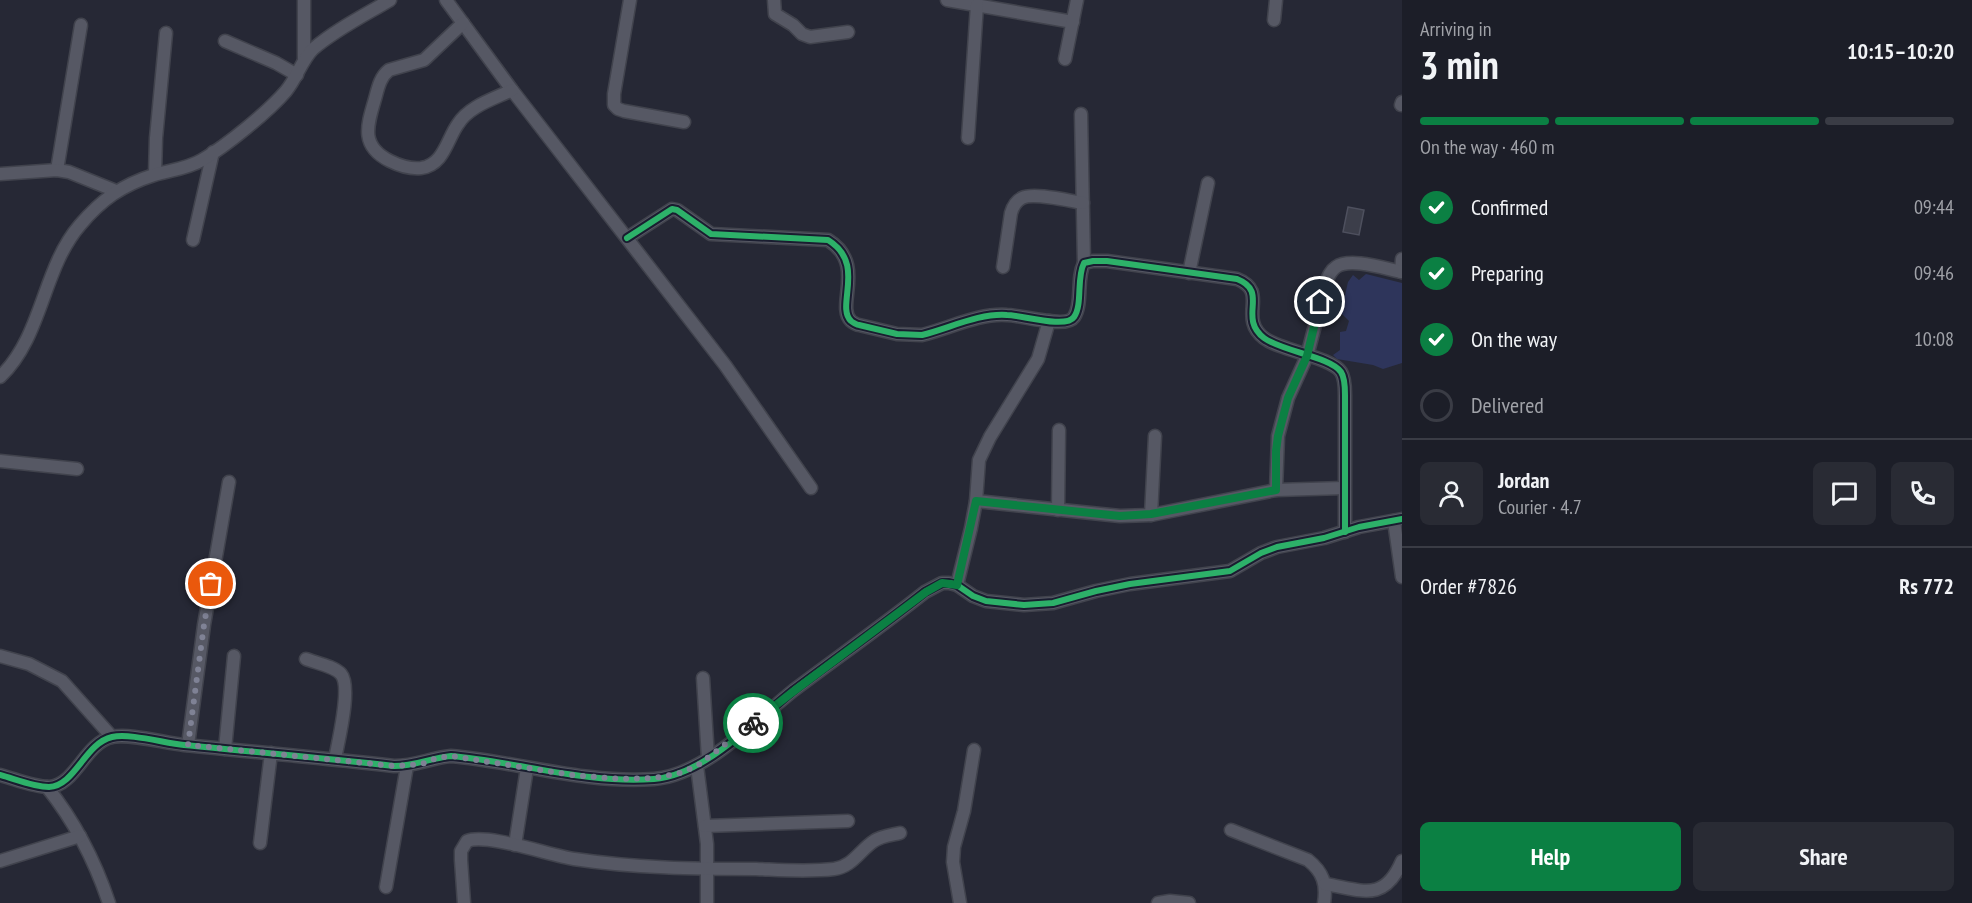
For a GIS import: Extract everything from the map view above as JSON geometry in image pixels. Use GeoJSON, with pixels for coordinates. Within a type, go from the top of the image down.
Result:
{"type":"FeatureCollection","features":[{"type":"Feature","properties":{"kind":"street"},"geometry":{"type":"LineString","coordinates":[[304,0],[304,60]]}},
{"type":"Feature","properties":{"kind":"street"},"geometry":{"type":"LineString","coordinates":[[0,377],[21,350],[65,246],[96,207],[116,191],[155,174],[189,166],[213,152],[274,104],[313,50],[390,0]]}},
{"type":"Feature","properties":{"kind":"street"},"geometry":{"type":"LineString","coordinates":[[446,0],[512,90],[725,365],[811,488]]}},
{"type":"Feature","properties":{"kind":"street"},"geometry":{"type":"LineString","coordinates":[[630,0],[614,105],[624,111],[684,122]]}},
{"type":"Feature","properties":{"kind":"street"},"geometry":{"type":"LineString","coordinates":[[774,0],[775,14],[793,24],[802,34],[810,38],[848,32]]}},
{"type":"Feature","properties":{"kind":"street"},"geometry":{"type":"LineString","coordinates":[[947,0],[1073,22]]}},
{"type":"Feature","properties":{"kind":"street"},"geometry":{"type":"LineString","coordinates":[[1065,59],[1077,0]]}},
{"type":"Feature","properties":{"kind":"street"},"geometry":{"type":"LineString","coordinates":[[1274,20],[1276,0]]}},
{"type":"Feature","properties":{"kind":"street"},"geometry":{"type":"LineString","coordinates":[[968,138],[977,5]]}},
{"type":"Feature","properties":{"kind":"street"},"geometry":{"type":"LineString","coordinates":[[463,23],[424,60],[404,68],[389,70],[385,74],[367,129],[371,146],[385,159],[399,165],[421,168],[430,166],[443,153],[463,117],[512,90]]}},
{"type":"Feature","properties":{"kind":"street"},"geometry":{"type":"LineString","coordinates":[[57,170],[81,25]]}},
{"type":"Feature","properties":{"kind":"street"},"geometry":{"type":"LineString","coordinates":[[155,174],[156,138],[166,33]]}},
{"type":"Feature","properties":{"kind":"street"},"geometry":{"type":"LineString","coordinates":[[225,41],[297,75]]}},
{"type":"Feature","properties":{"kind":"street"},"geometry":{"type":"LineString","coordinates":[[627,238],[672,209],[711,234],[828,240],[838,246],[845,256],[848,268],[847,307],[851,322],[897,334],[922,335],[994,315],[1067,322],[1074,318],[1078,306],[1081,270],[1084,263],[1081,114]]}},
{"type":"Feature","properties":{"kind":"street"},"geometry":{"type":"LineString","coordinates":[[193,240],[213,152]]}},
{"type":"Feature","properties":{"kind":"street"},"geometry":{"type":"LineString","coordinates":[[0,174],[57,170],[69,172],[116,191]]}},
{"type":"Feature","properties":{"kind":"street"},"geometry":{"type":"LineString","coordinates":[[1189,273],[1208,183]]}},
{"type":"Feature","properties":{"kind":"street"},"geometry":{"type":"LineString","coordinates":[[1003,267],[1011,213],[1020,198],[1029,195],[1083,203]]}},
{"type":"Feature","properties":{"kind":"street"},"geometry":{"type":"LineString","coordinates":[[1276,490],[1278,436],[1288,398],[1307,356],[1331,272],[1337,266],[1356,263],[1401,272],[1402,259]]}},
{"type":"Feature","properties":{"kind":"street"},"geometry":{"type":"LineString","coordinates":[[1084,263],[1107,261],[1237,279],[1251,286],[1252,318],[1255,329],[1263,337],[1276,345],[1335,366],[1343,376],[1345,395],[1345,532]]}},
{"type":"Feature","properties":{"kind":"street"},"geometry":{"type":"LineString","coordinates":[[957,585],[976,501],[977,473],[981,455],[1038,359],[1049,321]]}},
{"type":"Feature","properties":{"kind":"street"},"geometry":{"type":"LineString","coordinates":[[1058,510],[1059,430]]}},
{"type":"Feature","properties":{"kind":"street"},"geometry":{"type":"LineString","coordinates":[[1151,514],[1155,436]]}},
{"type":"Feature","properties":{"kind":"street"},"geometry":{"type":"LineString","coordinates":[[0,461],[77,469]]}},
{"type":"Feature","properties":{"kind":"street"},"geometry":{"type":"LineString","coordinates":[[188,745],[204,625],[229,482]]}},
{"type":"Feature","properties":{"kind":"street"},"geometry":{"type":"LineString","coordinates":[[976,501],[1120,516],[1151,514],[1276,490],[1344,488]]}},
{"type":"Feature","properties":{"kind":"street"},"geometry":{"type":"LineString","coordinates":[[0,775],[47,787],[62,783],[102,741],[112,737],[124,737],[407,766],[451,756],[572,775],[637,779],[669,776],[697,766],[926,592],[942,583],[957,585],[973,596],[986,601],[1009,605],[1053,603],[1130,584],[1230,571],[1261,553],[1277,547],[1398,520],[1402,577]]}},
{"type":"Feature","properties":{"kind":"street"},"geometry":{"type":"LineString","coordinates":[[0,656],[29,664],[62,681],[112,737]]}},
{"type":"Feature","properties":{"kind":"street"},"geometry":{"type":"LineString","coordinates":[[225,749],[234,656]]}},
{"type":"Feature","properties":{"kind":"street"},"geometry":{"type":"LineString","coordinates":[[306,659],[336,670],[344,680],[345,698],[335,759]]}},
{"type":"Feature","properties":{"kind":"street"},"geometry":{"type":"LineString","coordinates":[[703,678],[708,758]]}},
{"type":"Feature","properties":{"kind":"street"},"geometry":{"type":"LineString","coordinates":[[960,903],[955,878],[954,854],[968,791],[974,750]]}},
{"type":"Feature","properties":{"kind":"street"},"geometry":{"type":"LineString","coordinates":[[260,843],[271,753]]}},
{"type":"Feature","properties":{"kind":"street"},"geometry":{"type":"LineString","coordinates":[[386,887],[407,766]]}},
{"type":"Feature","properties":{"kind":"street"},"geometry":{"type":"LineString","coordinates":[[697,766],[707,844],[707,903]]}},
{"type":"Feature","properties":{"kind":"street"},"geometry":{"type":"LineString","coordinates":[[515,845],[527,768]]}},
{"type":"Feature","properties":{"kind":"street"},"geometry":{"type":"LineString","coordinates":[[47,787],[62,806],[80,836],[102,882],[109,903]]}},
{"type":"Feature","properties":{"kind":"street"},"geometry":{"type":"LineString","coordinates":[[705,826],[848,821]]}},
{"type":"Feature","properties":{"kind":"street"},"geometry":{"type":"LineString","coordinates":[[1231,830],[1308,860],[1317,867],[1325,885],[1324,903]]}},
{"type":"Feature","properties":{"kind":"street"},"geometry":{"type":"LineString","coordinates":[[464,903],[461,851],[467,841],[479,838],[575,859],[641,866],[707,869],[833,869],[843,867],[852,861],[877,839],[900,833]]}},
{"type":"Feature","properties":{"kind":"street"},"geometry":{"type":"LineString","coordinates":[[0,861],[80,836]]}},
{"type":"Feature","properties":{"kind":"street"},"geometry":{"type":"LineString","coordinates":[[1325,885],[1375,891],[1389,883],[1402,861]]}},
{"type":"Feature","properties":{"kind":"street"},"geometry":{"type":"LineString","coordinates":[[1158,903],[1170,901],[1189,903]]}},
{"type":"Feature","properties":{"kind":"water"},"geometry":{"type":"Polygon","coordinates":[[[1366,274],[1402,283],[1402,363],[1383,369],[1337,359],[1333,355],[1340,350],[1340,332],[1346,331],[1349,321],[1341,313],[1348,282],[1353,275],[1359,280],[1366,274]]]}},
{"type":"Feature","properties":{"kind":"building"},"geometry":{"type":"Polygon","coordinates":[[[1348,207],[1364,210],[1359,235],[1343,232],[1348,207]]]}},
{"type":"Feature","properties":{"kind":"cycle path"},"geometry":{"type":"LineString","coordinates":[[627,238],[672,209],[677,210],[711,234],[828,240],[840,250],[846,261],[848,272],[846,305],[851,321],[858,325],[897,334],[922,335],[996,315],[1053,322],[1069,320],[1077,312],[1080,276],[1084,263],[1093,261],[1237,279],[1247,284],[1251,291],[1253,322],[1256,330],[1264,338],[1282,347],[1327,362],[1342,374],[1345,392],[1345,532]]}},
{"type":"Feature","properties":{"kind":"cycle path"},"geometry":{"type":"LineString","coordinates":[[0,775],[37,786],[58,785],[66,780],[94,747],[112,737],[119,736],[184,745],[394,766],[451,756],[577,776],[628,780],[654,779],[692,768],[728,745],[794,690],[925,592],[942,583],[957,585],[973,596],[986,601],[1024,605],[1053,603],[1130,584],[1230,571],[1261,553],[1277,547],[1402,519]]}},
{"type":"Feature","properties":{"kind":"way so far"},"geometry":{"type":"LineString","coordinates":[[211,584],[188,745],[394,766],[422,764],[451,756],[572,775],[621,779],[655,778],[680,773],[697,766],[753,723]]}},
{"type":"Feature","properties":{"kind":"route"},"geometry":{"type":"LineString","coordinates":[[753,723],[926,592],[942,583],[957,585],[976,501],[1120,516],[1197,507],[1233,497],[1276,490],[1278,436],[1288,398],[1307,356],[1320,302]]}}]}
